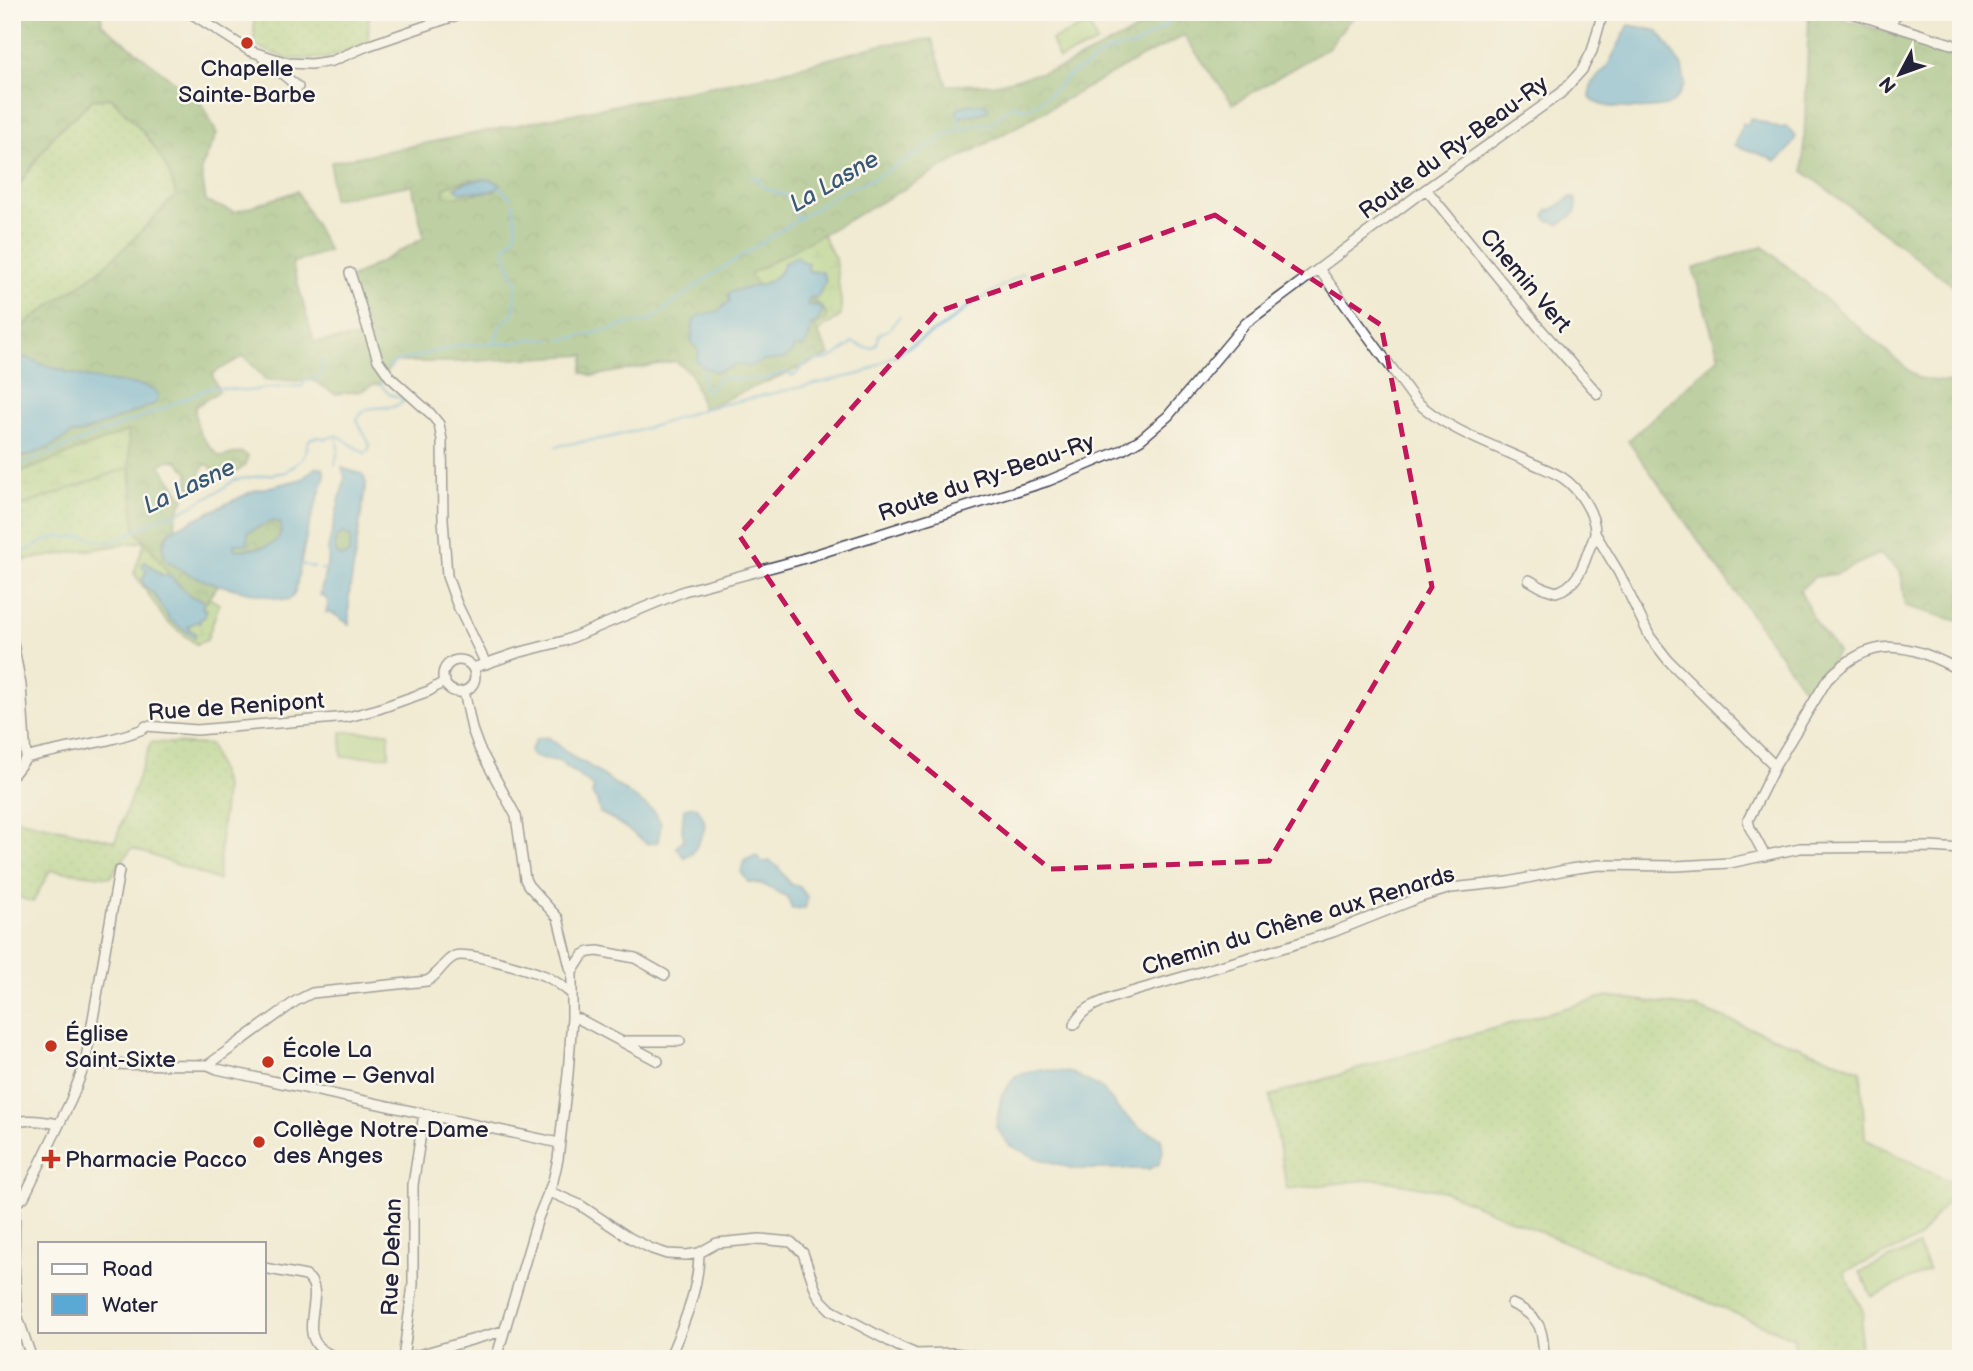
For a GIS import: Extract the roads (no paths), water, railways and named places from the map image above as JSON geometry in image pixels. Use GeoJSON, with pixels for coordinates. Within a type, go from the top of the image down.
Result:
{"type":"FeatureCollection","features":[{"type":"Feature","properties":{"kind":"street"},"geometry":{"type":"LineString","coordinates":[[189,12],[250,51],[288,63],[322,64],[466,12]]}},
{"type":"Feature","properties":{"kind":"street","name":"Route du Ry-Beau-Ry"},"geometry":{"type":"LineString","coordinates":[[473,668],[564,641],[684,591],[795,561],[1048,481],[1122,450],[1141,439],[1168,416],[1246,323],[1573,82],[1592,51],[1603,12]]}},
{"type":"Feature","properties":{"kind":"street"},"geometry":{"type":"LineString","coordinates":[[1849,12],[1961,47]]}},
{"type":"Feature","properties":{"kind":"street"},"geometry":{"type":"LineString","coordinates":[[1890,24],[1891,20],[1902,12]]}},
{"type":"Feature","properties":{"kind":"street"},"geometry":{"type":"LineString","coordinates":[[258,53],[298,87]]}},
{"type":"Feature","properties":{"kind":"street","name":"Chemin Vert"},"geometry":{"type":"LineString","coordinates":[[1426,189],[1537,325],[1598,394]]}},
{"type":"Feature","properties":{"kind":"street"},"geometry":{"type":"LineString","coordinates":[[1319,269],[1424,409],[1454,427],[1561,477],[1577,490],[1587,505],[1595,533],[1619,573],[1650,637],[1668,660],[1775,765]]}},
{"type":"Feature","properties":{"kind":"street"},"geometry":{"type":"LineString","coordinates":[[350,273],[378,360],[390,377],[439,424],[442,440],[447,576],[457,604],[486,664]]}},
{"type":"Feature","properties":{"kind":"street"},"geometry":{"type":"LineString","coordinates":[[1529,580],[1556,592],[1570,586],[1579,575],[1595,533]]}},
{"type":"Feature","properties":{"kind":"street"},"geometry":{"type":"LineString","coordinates":[[12,638],[21,685],[26,758],[12,776]]}},
{"type":"Feature","properties":{"kind":"street"},"geometry":{"type":"LineString","coordinates":[[1765,856],[1748,820],[1775,765],[1827,680],[1837,669],[1860,653],[1884,647],[1921,652],[1961,671]]}},
{"type":"Feature","properties":{"kind":"street"},"geometry":{"type":"LineString","coordinates":[[456,660],[466,661],[473,668],[474,682],[464,691],[453,690],[445,681],[444,671],[456,660]]}},
{"type":"Feature","properties":{"kind":"street","name":"Rue de Renipont"},"geometry":{"type":"LineString","coordinates":[[26,758],[111,740],[146,726],[197,730],[348,717],[429,691],[445,681]]}},
{"type":"Feature","properties":{"kind":"street"},"geometry":{"type":"LineString","coordinates":[[464,691],[479,748],[516,816],[525,878],[528,885],[558,918],[572,972],[572,1018],[558,1159],[550,1192],[538,1218],[496,1359]]}},
{"type":"Feature","properties":{"kind":"street","name":"Chemin du Chêne aux Renards"},"geometry":{"type":"LineString","coordinates":[[1074,1025],[1086,1010],[1114,997],[1333,932],[1440,891],[1526,879],[1592,866],[1718,864],[1800,848],[1961,849]]}},
{"type":"Feature","properties":{"kind":"street"},"geometry":{"type":"LineString","coordinates":[[33,1359],[15,1315],[13,1201],[24,1196],[71,1100],[85,1064],[119,871]]}},
{"type":"Feature","properties":{"kind":"street"},"geometry":{"type":"LineString","coordinates":[[572,972],[583,955],[598,951],[635,958],[665,975]]}},
{"type":"Feature","properties":{"kind":"street"},"geometry":{"type":"LineString","coordinates":[[208,1065],[296,1001],[312,993],[427,981],[435,976],[447,961],[462,954],[543,975],[572,994]]}},
{"type":"Feature","properties":{"kind":"street"},"geometry":{"type":"LineString","coordinates":[[572,1018],[579,1019],[658,1061]]}},
{"type":"Feature","properties":{"kind":"street"},"geometry":{"type":"LineString","coordinates":[[621,1041],[680,1041]]}},
{"type":"Feature","properties":{"kind":"street"},"geometry":{"type":"LineString","coordinates":[[85,1064],[208,1065],[559,1143]]}},
{"type":"Feature","properties":{"kind":"street","name":"Rue Dehan"},"geometry":{"type":"LineString","coordinates":[[404,1359],[413,1285],[413,1185],[424,1115]]}},
{"type":"Feature","properties":{"kind":"street"},"geometry":{"type":"LineString","coordinates":[[15,1122],[58,1124]]}},
{"type":"Feature","properties":{"kind":"street"},"geometry":{"type":"LineString","coordinates":[[550,1192],[580,1205],[652,1250],[677,1255],[698,1253],[717,1243],[760,1239],[791,1242],[803,1253],[816,1290],[825,1306],[916,1354],[953,1353],[1002,1359]]}},
{"type":"Feature","properties":{"kind":"street"},"geometry":{"type":"LineString","coordinates":[[669,1359],[682,1328],[698,1272],[698,1253]]}},
{"type":"Feature","properties":{"kind":"street"},"geometry":{"type":"LineString","coordinates":[[266,1268],[310,1279],[315,1288],[311,1325],[313,1336],[319,1348],[340,1359]]}},
{"type":"Feature","properties":{"kind":"street"},"geometry":{"type":"LineString","coordinates":[[1513,1304],[1527,1310],[1539,1323],[1544,1359]]}},
{"type":"Feature","properties":{"kind":"street"},"geometry":{"type":"LineString","coordinates":[[404,1359],[503,1331]]}},
{"type":"Feature","properties":{"kind":"street"},"geometry":{"type":"LineString","coordinates":[[29,1348],[39,1359]]}},
{"type":"Feature","properties":{"kind":"water"},"geometry":{"type":"Polygon","coordinates":[[[1629,25],[1658,31],[1682,67],[1685,84],[1672,103],[1658,107],[1625,108],[1605,106],[1590,98],[1591,84],[1607,67],[1629,25]]]}},
{"type":"Feature","properties":{"kind":"water"},"geometry":{"type":"Polygon","coordinates":[[[987,105],[989,110],[958,117],[960,107],[987,105]]]}},
{"type":"Feature","properties":{"kind":"water"},"geometry":{"type":"Polygon","coordinates":[[[1750,118],[1778,128],[1787,127],[1796,136],[1793,144],[1780,159],[1776,161],[1735,145],[1743,123],[1748,125],[1750,118]]]}},
{"type":"Feature","properties":{"kind":"water"},"geometry":{"type":"Polygon","coordinates":[[[483,179],[501,184],[488,192],[461,192],[456,189],[464,183],[483,179]]]}},
{"type":"Feature","properties":{"kind":"water"},"geometry":{"type":"Polygon","coordinates":[[[1572,197],[1576,199],[1577,208],[1567,220],[1559,224],[1548,220],[1545,216],[1547,211],[1572,197]]]}},
{"type":"Feature","properties":{"kind":"water"},"geometry":{"type":"Polygon","coordinates":[[[797,256],[808,263],[808,271],[822,272],[826,280],[817,298],[810,297],[807,305],[816,305],[823,310],[817,323],[811,325],[803,348],[794,347],[791,355],[785,359],[763,361],[749,367],[737,365],[716,372],[701,366],[696,360],[699,352],[691,342],[696,318],[720,310],[730,301],[730,292],[770,281],[781,271],[784,263],[797,256]]]}},
{"type":"Feature","properties":{"kind":"water"},"geometry":{"type":"Polygon","coordinates":[[[25,357],[52,368],[99,380],[150,388],[157,392],[158,400],[152,405],[81,433],[72,434],[49,448],[12,461],[12,398],[17,370],[25,357]]]}},
{"type":"Feature","properties":{"kind":"water"},"geometry":{"type":"Polygon","coordinates":[[[316,467],[323,468],[325,476],[307,532],[295,593],[290,599],[237,590],[205,580],[176,567],[165,558],[163,544],[170,531],[253,491],[302,479],[316,467]],[[272,521],[248,532],[247,544],[234,544],[234,548],[252,549],[274,543],[281,532],[280,523],[272,521]]]}},
{"type":"Feature","properties":{"kind":"water"},"geometry":{"type":"Polygon","coordinates":[[[342,468],[362,474],[366,482],[349,596],[349,624],[332,613],[326,613],[328,603],[326,598],[320,595],[345,477],[342,468]],[[344,533],[337,537],[335,548],[341,557],[349,554],[351,537],[344,533]]]}},
{"type":"Feature","properties":{"kind":"water"},"geometry":{"type":"Polygon","coordinates":[[[145,561],[161,575],[170,576],[191,597],[201,599],[204,604],[202,608],[207,610],[204,618],[200,619],[200,623],[188,626],[195,633],[195,638],[170,620],[152,592],[145,587],[142,579],[147,572],[142,564],[145,561]]]}},
{"type":"Feature","properties":{"kind":"water"},"geometry":{"type":"Polygon","coordinates":[[[548,737],[580,762],[655,812],[661,824],[658,842],[648,844],[600,813],[592,794],[594,787],[558,761],[534,757],[530,751],[536,739],[548,737]]]}},
{"type":"Feature","properties":{"kind":"water"},"geometry":{"type":"Polygon","coordinates":[[[696,806],[704,819],[704,830],[692,854],[684,857],[676,847],[684,839],[684,808],[696,806]]]}},
{"type":"Feature","properties":{"kind":"water"},"geometry":{"type":"Polygon","coordinates":[[[756,855],[762,862],[770,861],[778,867],[790,884],[799,886],[808,898],[805,908],[792,909],[787,897],[762,884],[748,882],[741,872],[744,861],[756,855]]]}},
{"type":"Feature","properties":{"kind":"water"},"geometry":{"type":"Polygon","coordinates":[[[1040,1069],[1072,1073],[1103,1089],[1118,1109],[1140,1128],[1161,1138],[1163,1151],[1159,1164],[1149,1169],[1074,1169],[1037,1158],[1009,1145],[996,1127],[1001,1097],[1015,1076],[1040,1069]]]}},
{"type":"Feature","properties":{"kind":"waterway","name":"La Lasne"},"geometry":{"type":"LineString","coordinates":[[1123,47],[1133,47],[1185,12]]}},
{"type":"Feature","properties":{"kind":"waterway","name":"La Lasne"},"geometry":{"type":"LineString","coordinates":[[561,340],[649,321],[709,277],[842,191],[875,178],[948,134],[978,124],[992,124],[1006,109],[1016,105],[1030,108],[1050,94],[1073,72],[1106,52],[1119,48]]}},
{"type":"Feature","properties":{"kind":"waterway"},"geometry":{"type":"LineString","coordinates":[[958,117],[961,129]]}},
{"type":"Feature","properties":{"kind":"waterway"},"geometry":{"type":"LineString","coordinates":[[750,177],[758,178],[763,187],[787,196],[799,219]]}},
{"type":"Feature","properties":{"kind":"waterway"},"geometry":{"type":"LineString","coordinates":[[500,187],[511,198]]}},
{"type":"Feature","properties":{"kind":"waterway"},"geometry":{"type":"LineString","coordinates":[[494,344],[503,322],[511,317],[515,309],[517,283],[507,261],[505,249],[516,234],[513,203]]}},
{"type":"Feature","properties":{"kind":"waterway"},"geometry":{"type":"LineString","coordinates":[[556,446],[607,438],[703,409],[864,373],[947,324],[970,305],[1024,273]]}},
{"type":"Feature","properties":{"kind":"waterway"},"geometry":{"type":"LineString","coordinates":[[705,369],[702,385],[706,390],[710,389],[718,378],[761,380],[785,372],[793,376],[806,363],[831,358],[852,342],[872,348],[877,344],[879,334],[888,330],[900,316]]}},
{"type":"Feature","properties":{"kind":"waterway","name":"La Lasne"},"geometry":{"type":"LineString","coordinates":[[389,369],[395,362],[461,345],[551,339]]}},
{"type":"Feature","properties":{"kind":"waterway"},"geometry":{"type":"LineString","coordinates":[[12,469],[212,387],[249,391],[302,386],[305,381],[321,375],[321,363],[324,359]]}},
{"type":"Feature","properties":{"kind":"waterway","name":"La Lasne"},"geometry":{"type":"LineString","coordinates":[[12,554],[60,536],[116,541],[163,516],[176,514],[234,480],[286,472],[302,459],[311,438],[326,439],[337,435],[365,453],[370,445],[357,420],[362,413],[373,408],[392,407],[404,401],[389,394],[381,385],[383,375]]}},
{"type":"Feature","properties":{"kind":"waterway"},"geometry":{"type":"LineString","coordinates":[[335,465],[337,437]]}},
{"type":"Feature","properties":{"kind":"waterway"},"geometry":{"type":"LineString","coordinates":[[301,564],[305,565]]}},
{"type":"Feature","properties":{"kind":"waterway"},"geometry":{"type":"LineString","coordinates":[[308,566],[314,567]]}},
{"type":"Feature","properties":{"kind":"waterway"},"geometry":{"type":"LineString","coordinates":[[321,569],[326,570]]}},
{"type":"Feature","properties":{"kind":"place","name":"Chapelle Sainte-Barbe"},"geometry":{"type":"Point","coordinates":[247,43]}},
{"type":"Feature","properties":{"kind":"place","name":"Église Saint-Sixte"},"geometry":{"type":"Point","coordinates":[51,1046]}},
{"type":"Feature","properties":{"kind":"place","name":"École La Cime – Genval"},"geometry":{"type":"Point","coordinates":[268,1062]}},
{"type":"Feature","properties":{"kind":"place","name":"Collège Notre-Dame des Anges"},"geometry":{"type":"Point","coordinates":[259,1142]}},
{"type":"Feature","properties":{"kind":"place","name":"Pharmacie Pacco"},"geometry":{"type":"Point","coordinates":[51,1159]}}]}
